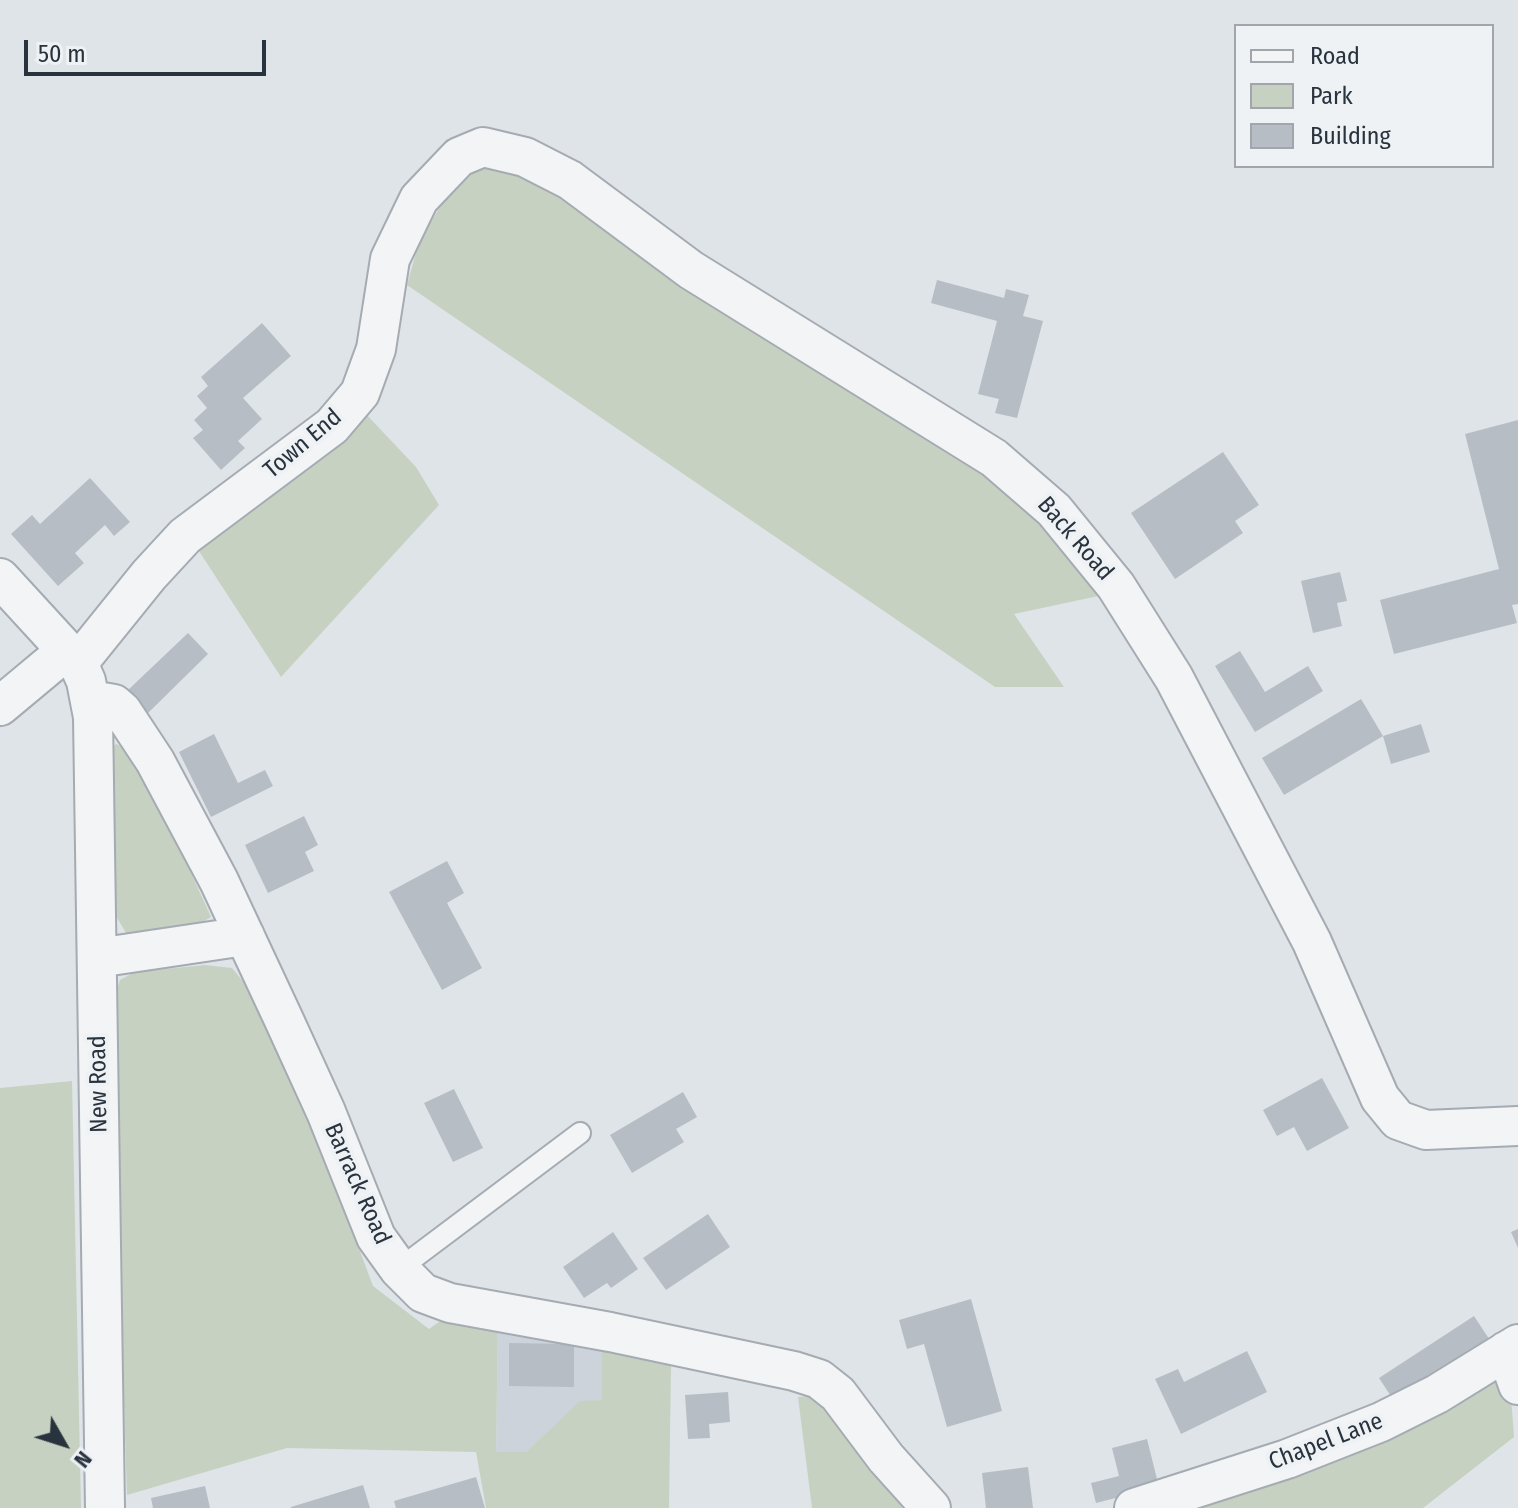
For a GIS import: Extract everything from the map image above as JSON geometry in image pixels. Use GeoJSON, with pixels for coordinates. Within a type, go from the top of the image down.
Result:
{"type":"FeatureCollection","features":[{"type":"Feature","properties":{"kind":"street","name":"Town End"},"geometry":{"type":"LineString","coordinates":[[0,706],[72,657],[185,536],[332,426],[360,393],[376,349],[390,259],[419,199],[459,157],[483,147]]}},
{"type":"Feature","properties":{"kind":"street","name":"Back Road"},"geometry":{"type":"LineString","coordinates":[[483,147],[525,157],[570,180],[691,270],[994,458],[1054,510],[1116,586],[1174,678],[1312,942],[1380,1098],[1398,1120],[1426,1130],[1518,1126]]}},
{"type":"Feature","properties":{"kind":"street"},"geometry":{"type":"LineString","coordinates":[[0,578],[72,657]]}},
{"type":"Feature","properties":{"kind":"street","name":"New Road"},"geometry":{"type":"LineString","coordinates":[[72,657],[91,700],[105,1508]]}},
{"type":"Feature","properties":{"kind":"street","name":"Barrack Road"},"geometry":{"type":"LineString","coordinates":[[91,700],[114,704],[122,711],[155,761],[245,936],[326,1112],[376,1237],[399,1269],[423,1293],[450,1303],[610,1332],[819,1379],[838,1394],[886,1458],[931,1508]]}},
{"type":"Feature","properties":{"kind":"street"},"geometry":{"type":"LineString","coordinates":[[97,958],[245,936]]}},
{"type":"Feature","properties":{"kind":"street","name":"Chapel Lane"},"geometry":{"type":"LineString","coordinates":[[1134,1508],[1287,1459],[1381,1422],[1514,1360]]}},
{"type":"Feature","properties":{"kind":"lane"},"geometry":{"type":"LineString","coordinates":[[399,1269],[580,1133]]}},
{"type":"Feature","properties":{"kind":"shaded area"},"geometry":{"type":"Polygon","coordinates":[[[498,1322],[602,1344],[602,1400],[580,1402],[526,1452],[496,1453],[498,1322]]]}},
{"type":"Feature","properties":{"kind":"green space"},"geometry":{"type":"Polygon","coordinates":[[[480,166],[544,182],[1014,491],[1103,595],[1014,614],[1064,687],[995,687],[407,285],[419,242],[441,205],[480,166]]]}},
{"type":"Feature","properties":{"kind":"green space"},"geometry":{"type":"Polygon","coordinates":[[[365,413],[416,467],[439,505],[281,677],[195,545],[365,413]]]}},
{"type":"Feature","properties":{"kind":"green space"},"geometry":{"type":"Polygon","coordinates":[[[116,744],[130,750],[142,765],[211,917],[201,923],[142,940],[128,936],[114,913],[107,754],[116,744]]]}},
{"type":"Feature","properties":{"kind":"green space"},"geometry":{"type":"Polygon","coordinates":[[[205,965],[232,968],[251,991],[304,1101],[373,1286],[429,1329],[446,1317],[498,1322],[496,1452],[526,1452],[580,1401],[602,1400],[602,1344],[671,1365],[669,1508],[486,1508],[476,1452],[287,1448],[127,1495],[111,1006],[120,980],[135,972],[205,965]]]}},
{"type":"Feature","properties":{"kind":"green space"},"geometry":{"type":"Polygon","coordinates":[[[72,1081],[81,1508],[0,1508],[0,1088],[72,1081]]]}},
{"type":"Feature","properties":{"kind":"green space"},"geometry":{"type":"Polygon","coordinates":[[[1490,1380],[1501,1384],[1511,1397],[1514,1437],[1423,1508],[1170,1508],[1490,1380]]]}},
{"type":"Feature","properties":{"kind":"green space"},"geometry":{"type":"Polygon","coordinates":[[[798,1397],[822,1399],[907,1508],[812,1508],[798,1397]]]}},
{"type":"Feature","properties":{"kind":"building"},"geometry":{"type":"Polygon","coordinates":[[[937,280],[1004,298],[1006,289],[1029,295],[1023,316],[1043,321],[1017,418],[995,413],[999,399],[978,394],[997,321],[931,303],[937,280]]]}},
{"type":"Feature","properties":{"kind":"building"},"geometry":{"type":"Polygon","coordinates":[[[262,323],[291,356],[243,398],[262,419],[238,441],[245,448],[221,470],[193,438],[203,430],[194,420],[207,408],[197,396],[208,386],[201,377],[262,323]]]}},
{"type":"Feature","properties":{"kind":"building"},"geometry":{"type":"Polygon","coordinates":[[[1518,420],[1518,604],[1512,605],[1517,623],[1394,654],[1380,600],[1499,569],[1465,434],[1518,420]]]}},
{"type":"Feature","properties":{"kind":"building"},"geometry":{"type":"Polygon","coordinates":[[[1223,452],[1259,505],[1235,521],[1243,533],[1175,579],[1131,513],[1223,452]]]}},
{"type":"Feature","properties":{"kind":"building"},"geometry":{"type":"Polygon","coordinates":[[[90,478],[130,522],[114,536],[105,525],[75,553],[84,563],[58,586],[11,534],[32,515],[40,524],[90,478]]]}},
{"type":"Feature","properties":{"kind":"building"},"geometry":{"type":"Polygon","coordinates":[[[1340,572],[1347,601],[1337,603],[1342,626],[1313,633],[1301,581],[1340,572]]]}},
{"type":"Feature","properties":{"kind":"building"},"geometry":{"type":"Polygon","coordinates":[[[188,633],[208,654],[148,713],[127,691],[188,633]]]}},
{"type":"Feature","properties":{"kind":"building"},"geometry":{"type":"Polygon","coordinates":[[[1240,651],[1265,692],[1308,666],[1323,691],[1255,732],[1215,666],[1240,651]]]}},
{"type":"Feature","properties":{"kind":"building"},"geometry":{"type":"Polygon","coordinates":[[[1361,699],[1383,736],[1284,795],[1262,758],[1361,699]]]}},
{"type":"Feature","properties":{"kind":"building"},"geometry":{"type":"Polygon","coordinates":[[[1421,724],[1430,752],[1391,764],[1383,736],[1421,724]]]}},
{"type":"Feature","properties":{"kind":"building"},"geometry":{"type":"Polygon","coordinates":[[[214,734],[238,783],[265,770],[273,786],[211,817],[179,752],[214,734]]]}},
{"type":"Feature","properties":{"kind":"building"},"geometry":{"type":"Polygon","coordinates":[[[304,816],[318,845],[305,852],[314,871],[268,893],[245,845],[304,816]]]}},
{"type":"Feature","properties":{"kind":"building"},"geometry":{"type":"Polygon","coordinates":[[[447,861],[464,893],[447,903],[482,968],[442,990],[389,892],[447,861]]]}},
{"type":"Feature","properties":{"kind":"building"},"geometry":{"type":"Polygon","coordinates":[[[1322,1078],[1349,1128],[1307,1151],[1294,1127],[1277,1136],[1263,1110],[1322,1078]]]}},
{"type":"Feature","properties":{"kind":"building"},"geometry":{"type":"Polygon","coordinates":[[[454,1089],[483,1148],[453,1162],[424,1103],[454,1089]]]}},
{"type":"Feature","properties":{"kind":"building"},"geometry":{"type":"Polygon","coordinates":[[[683,1092],[697,1117],[676,1129],[684,1142],[632,1173],[610,1135],[683,1092]]]}},
{"type":"Feature","properties":{"kind":"building"},"geometry":{"type":"Polygon","coordinates":[[[708,1214],[730,1247],[666,1290],[643,1258],[708,1214]]]}},
{"type":"Feature","properties":{"kind":"building"},"geometry":{"type":"Polygon","coordinates":[[[1518,1229],[1518,1248],[1511,1232],[1518,1229]]]}},
{"type":"Feature","properties":{"kind":"building"},"geometry":{"type":"Polygon","coordinates":[[[613,1232],[638,1269],[611,1288],[607,1283],[584,1298],[563,1267],[613,1232]]]}},
{"type":"Feature","properties":{"kind":"building"},"geometry":{"type":"Polygon","coordinates":[[[971,1299],[1002,1411],[947,1427],[924,1344],[907,1349],[899,1320],[971,1299]]]}},
{"type":"Feature","properties":{"kind":"building"},"geometry":{"type":"Polygon","coordinates":[[[1474,1316],[1493,1345],[1398,1407],[1379,1378],[1474,1316]]]}},
{"type":"Feature","properties":{"kind":"building"},"geometry":{"type":"Polygon","coordinates":[[[509,1343],[574,1344],[574,1387],[509,1386],[509,1343]]]}},
{"type":"Feature","properties":{"kind":"building"},"geometry":{"type":"Polygon","coordinates":[[[1247,1351],[1267,1392],[1181,1434],[1155,1379],[1178,1369],[1184,1382],[1247,1351]]]}},
{"type":"Feature","properties":{"kind":"building"},"geometry":{"type":"Polygon","coordinates":[[[728,1392],[730,1422],[709,1424],[710,1438],[688,1439],[685,1395],[728,1392]]]}},
{"type":"Feature","properties":{"kind":"building"},"geometry":{"type":"Polygon","coordinates":[[[1147,1439],[1159,1487],[1096,1503],[1091,1483],[1119,1476],[1112,1448],[1147,1439]]]}},
{"type":"Feature","properties":{"kind":"building"},"geometry":{"type":"Polygon","coordinates":[[[1028,1467],[1033,1508],[986,1508],[982,1473],[1028,1467]]]}},
{"type":"Feature","properties":{"kind":"building"},"geometry":{"type":"Polygon","coordinates":[[[476,1477],[485,1508],[396,1508],[394,1501],[476,1477]]]}},
{"type":"Feature","properties":{"kind":"building"},"geometry":{"type":"Polygon","coordinates":[[[363,1485],[370,1508],[291,1508],[291,1507],[363,1485]]]}},
{"type":"Feature","properties":{"kind":"building"},"geometry":{"type":"Polygon","coordinates":[[[205,1486],[210,1508],[153,1508],[151,1498],[205,1486]]]}}]}
